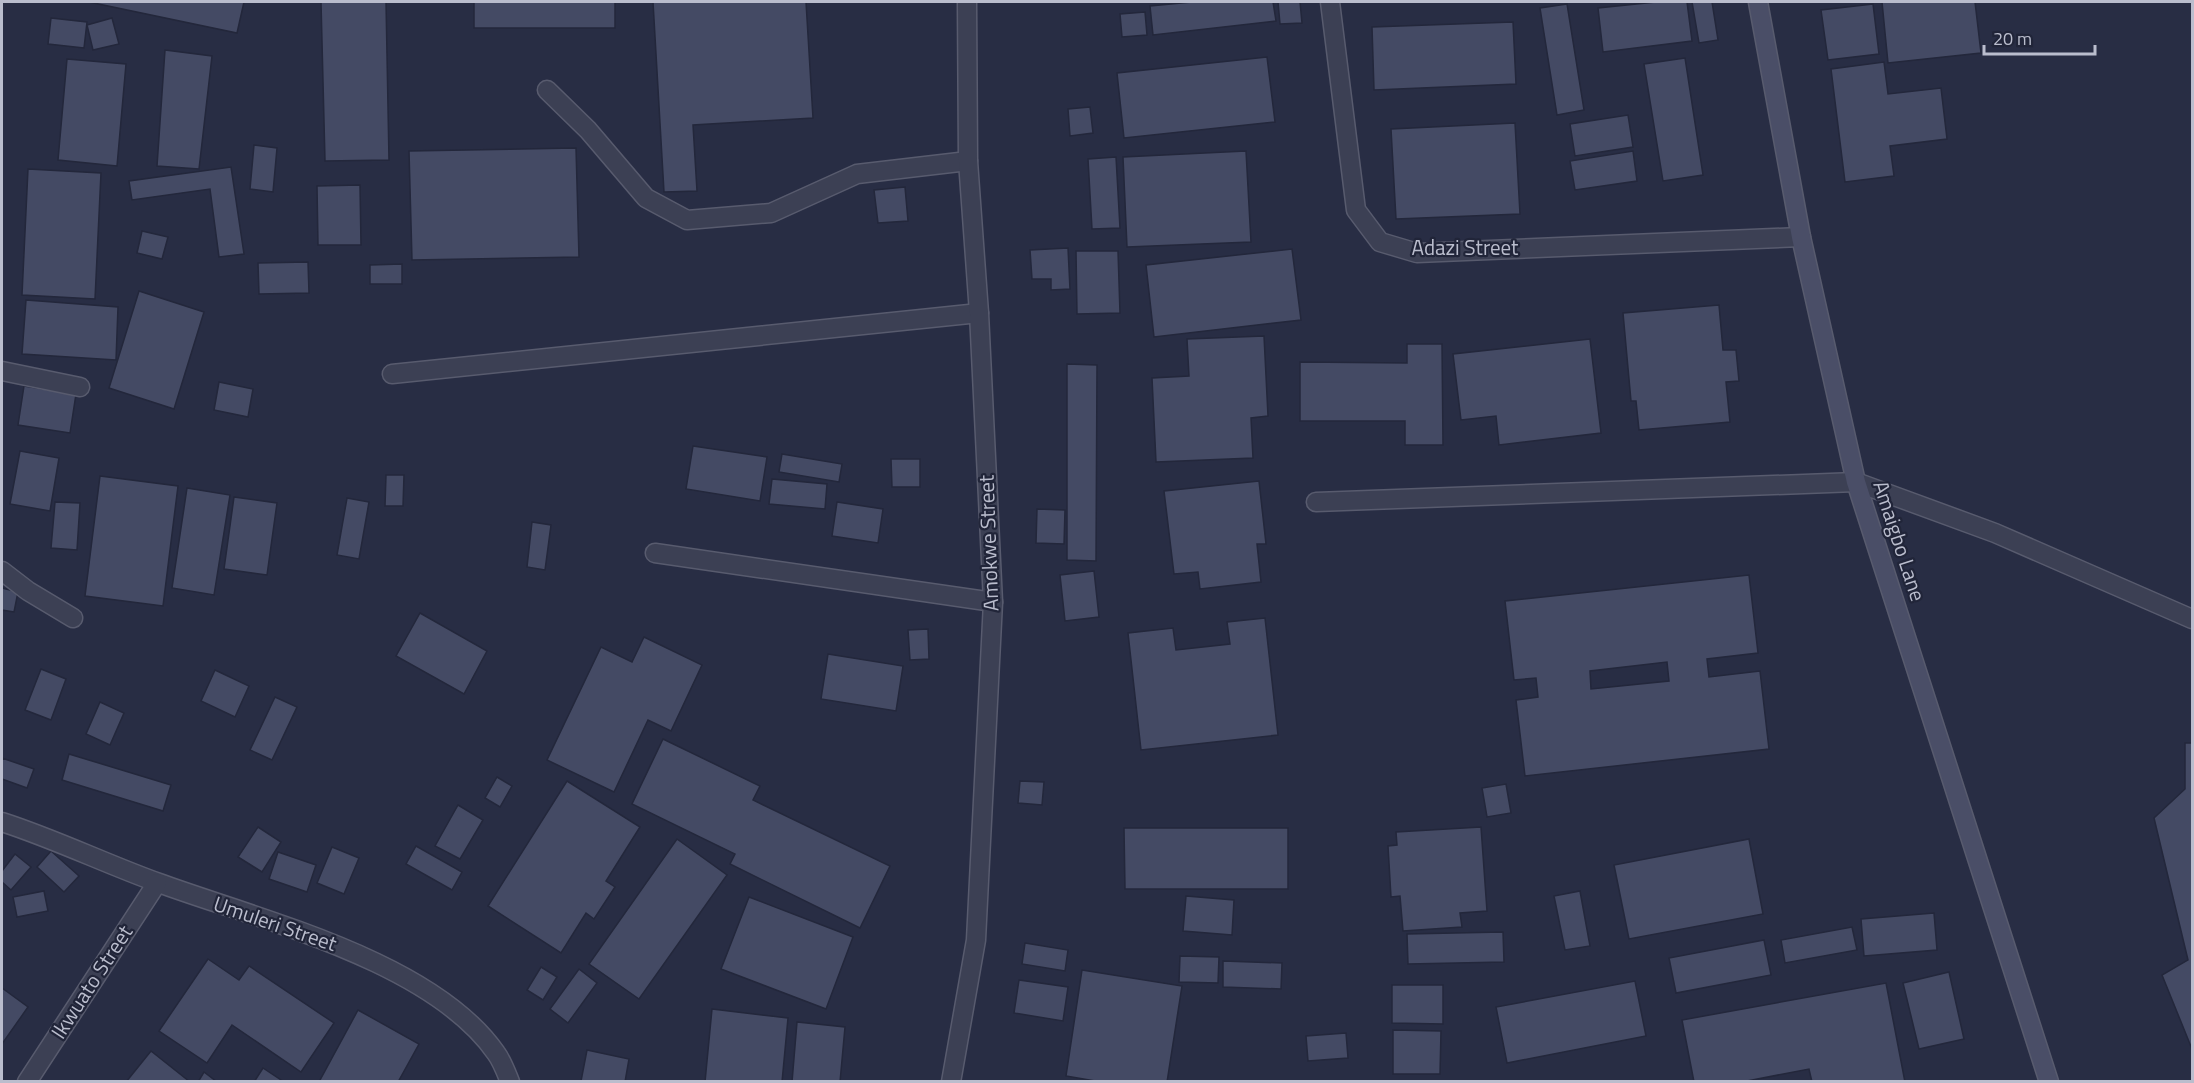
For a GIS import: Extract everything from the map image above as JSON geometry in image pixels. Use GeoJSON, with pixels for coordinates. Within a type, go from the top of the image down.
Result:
{"type":"FeatureCollection","features":[{"type":"Feature","properties":{"kind":"main road","name":"Amaigbo Lane"},"geometry":{"type":"LineString","coordinates":[[1758,2],[1801,237],[1856,482],[2049,1082]]}},
{"type":"Feature","properties":{"kind":"street","name":"Amokwe Street"},"geometry":{"type":"LineString","coordinates":[[951,1082],[976,940],[993,602],[979,312],[968,161],[967,2]]}},
{"type":"Feature","properties":{"kind":"street","name":"Adazi Street"},"geometry":{"type":"LineString","coordinates":[[1330,2],[1356,210],[1380,242],[1417,253],[1801,237]]}},
{"type":"Feature","properties":{"kind":"street"},"geometry":{"type":"LineString","coordinates":[[547,90],[588,130],[646,198],[687,220],[771,213],[858,174],[968,161]]}},
{"type":"Feature","properties":{"kind":"street"},"geometry":{"type":"LineString","coordinates":[[392,374],[979,312]]}},
{"type":"Feature","properties":{"kind":"street"},"geometry":{"type":"LineString","coordinates":[[2,371],[80,387]]}},
{"type":"Feature","properties":{"kind":"street"},"geometry":{"type":"LineString","coordinates":[[1316,502],[1856,482],[1995,533],[2193,619]]}},
{"type":"Feature","properties":{"kind":"street"},"geometry":{"type":"LineString","coordinates":[[655,553],[993,602]]}},
{"type":"Feature","properties":{"kind":"street"},"geometry":{"type":"LineString","coordinates":[[2,571],[28,591],[73,618]]}},
{"type":"Feature","properties":{"kind":"street","name":"Umuleri Street"},"geometry":{"type":"LineString","coordinates":[[2,822],[33,832],[157,883],[343,947],[399,975],[460,1014],[496,1053],[510,1082]]}},
{"type":"Feature","properties":{"kind":"street","name":"Ikwuato Street"},"geometry":{"type":"LineString","coordinates":[[27,1082],[157,883]]}},
{"type":"Feature","properties":{"kind":"building"},"geometry":{"type":"Polygon","coordinates":[[[89,2],[244,2],[237,33],[89,2]]]}},
{"type":"Feature","properties":{"kind":"building"},"geometry":{"type":"Polygon","coordinates":[[[321,2],[386,2],[389,160],[325,161],[321,2]]]}},
{"type":"Feature","properties":{"kind":"building"},"geometry":{"type":"Polygon","coordinates":[[[474,2],[615,2],[615,28],[474,28],[474,2]]]}},
{"type":"Feature","properties":{"kind":"building"},"geometry":{"type":"Polygon","coordinates":[[[653,2],[806,2],[813,118],[693,125],[697,191],[664,192],[653,2]]]}},
{"type":"Feature","properties":{"kind":"building"},"geometry":{"type":"Polygon","coordinates":[[[1192,2],[1273,2],[1276,21],[1153,35],[1150,6],[1192,2]]]}},
{"type":"Feature","properties":{"kind":"building"},"geometry":{"type":"Polygon","coordinates":[[[1278,2],[1300,2],[1302,23],[1280,24],[1278,2]]]}},
{"type":"Feature","properties":{"kind":"building"},"geometry":{"type":"Polygon","coordinates":[[[1656,2],[1687,2],[1692,41],[1603,52],[1598,8],[1656,2]]]}},
{"type":"Feature","properties":{"kind":"building"},"geometry":{"type":"Polygon","coordinates":[[[1692,2],[1712,2],[1718,40],[1699,43],[1692,2]]]}},
{"type":"Feature","properties":{"kind":"building"},"geometry":{"type":"Polygon","coordinates":[[[1882,2],[1975,2],[1981,53],[1888,63],[1882,2]]]}},
{"type":"Feature","properties":{"kind":"building"},"geometry":{"type":"Polygon","coordinates":[[[1567,4],[1584,110],[1557,115],[1540,8],[1567,4]]]}},
{"type":"Feature","properties":{"kind":"building"},"geometry":{"type":"Polygon","coordinates":[[[1873,4],[1879,54],[1828,60],[1821,10],[1873,4]]]}},
{"type":"Feature","properties":{"kind":"building"},"geometry":{"type":"Polygon","coordinates":[[[1145,12],[1147,35],[1122,37],[1120,14],[1145,12]]]}},
{"type":"Feature","properties":{"kind":"building"},"geometry":{"type":"Polygon","coordinates":[[[51,18],[87,22],[84,48],[48,44],[51,18]]]}},
{"type":"Feature","properties":{"kind":"building"},"geometry":{"type":"Polygon","coordinates":[[[112,18],[119,44],[93,50],[87,25],[112,18]]]}},
{"type":"Feature","properties":{"kind":"building"},"geometry":{"type":"Polygon","coordinates":[[[1513,22],[1516,84],[1374,90],[1372,27],[1513,22]]]}},
{"type":"Feature","properties":{"kind":"building"},"geometry":{"type":"Polygon","coordinates":[[[165,50],[212,56],[199,169],[157,166],[165,50]]]}},
{"type":"Feature","properties":{"kind":"building"},"geometry":{"type":"Polygon","coordinates":[[[1267,57],[1275,122],[1124,138],[1117,73],[1267,57]]]}},
{"type":"Feature","properties":{"kind":"building"},"geometry":{"type":"Polygon","coordinates":[[[1685,58],[1703,175],[1663,181],[1644,64],[1685,58]]]}},
{"type":"Feature","properties":{"kind":"building"},"geometry":{"type":"Polygon","coordinates":[[[67,59],[126,64],[117,166],[58,160],[67,59]]]}},
{"type":"Feature","properties":{"kind":"building"},"geometry":{"type":"Polygon","coordinates":[[[1884,62],[1888,94],[1941,88],[1947,139],[1890,146],[1894,176],[1845,182],[1831,69],[1884,62]]]}},
{"type":"Feature","properties":{"kind":"building"},"geometry":{"type":"Polygon","coordinates":[[[1090,107],[1093,133],[1070,136],[1068,109],[1090,107]]]}},
{"type":"Feature","properties":{"kind":"building"},"geometry":{"type":"Polygon","coordinates":[[[1628,115],[1633,147],[1575,156],[1570,124],[1628,115]]]}},
{"type":"Feature","properties":{"kind":"building"},"geometry":{"type":"Polygon","coordinates":[[[1515,123],[1520,214],[1396,219],[1391,129],[1515,123]]]}},
{"type":"Feature","properties":{"kind":"building"},"geometry":{"type":"Polygon","coordinates":[[[254,145],[277,148],[273,192],[250,189],[254,145]]]}},
{"type":"Feature","properties":{"kind":"building"},"geometry":{"type":"Polygon","coordinates":[[[576,148],[579,257],[412,260],[409,151],[576,148]]]}},
{"type":"Feature","properties":{"kind":"building"},"geometry":{"type":"Polygon","coordinates":[[[1246,151],[1251,242],[1127,247],[1123,157],[1246,151]]]}},
{"type":"Feature","properties":{"kind":"building"},"geometry":{"type":"Polygon","coordinates":[[[1633,151],[1637,181],[1575,190],[1570,161],[1633,151]]]}},
{"type":"Feature","properties":{"kind":"building"},"geometry":{"type":"Polygon","coordinates":[[[1116,157],[1120,228],[1092,229],[1088,159],[1116,157]]]}},
{"type":"Feature","properties":{"kind":"building"},"geometry":{"type":"Polygon","coordinates":[[[231,167],[244,254],[219,257],[210,189],[132,200],[129,181],[231,167]]]}},
{"type":"Feature","properties":{"kind":"building"},"geometry":{"type":"Polygon","coordinates":[[[28,169],[101,173],[95,299],[22,295],[28,169]]]}},
{"type":"Feature","properties":{"kind":"building"},"geometry":{"type":"Polygon","coordinates":[[[360,185],[361,245],[318,245],[317,186],[360,185]]]}},
{"type":"Feature","properties":{"kind":"building"},"geometry":{"type":"Polygon","coordinates":[[[905,187],[908,221],[878,223],[874,190],[905,187]]]}},
{"type":"Feature","properties":{"kind":"building"},"geometry":{"type":"Polygon","coordinates":[[[142,231],[168,237],[162,259],[137,253],[142,231]]]}},
{"type":"Feature","properties":{"kind":"building"},"geometry":{"type":"Polygon","coordinates":[[[1068,248],[1070,289],[1051,290],[1051,279],[1032,279],[1030,250],[1068,248]]]}},
{"type":"Feature","properties":{"kind":"building"},"geometry":{"type":"Polygon","coordinates":[[[1292,249],[1301,320],[1154,337],[1146,265],[1292,249]]]}},
{"type":"Feature","properties":{"kind":"building"},"geometry":{"type":"Polygon","coordinates":[[[1076,251],[1118,251],[1120,313],[1077,314],[1076,251]]]}},
{"type":"Feature","properties":{"kind":"building"},"geometry":{"type":"Polygon","coordinates":[[[308,262],[309,293],[259,294],[258,263],[308,262]]]}},
{"type":"Feature","properties":{"kind":"building"},"geometry":{"type":"Polygon","coordinates":[[[402,264],[402,284],[370,284],[370,265],[402,264]]]}},
{"type":"Feature","properties":{"kind":"building"},"geometry":{"type":"Polygon","coordinates":[[[139,291],[204,312],[174,409],[109,388],[139,291]]]}},
{"type":"Feature","properties":{"kind":"building"},"geometry":{"type":"Polygon","coordinates":[[[26,300],[118,307],[116,360],[22,354],[26,300]]]}},
{"type":"Feature","properties":{"kind":"building"},"geometry":{"type":"Polygon","coordinates":[[[1719,305],[1723,350],[1736,350],[1739,381],[1726,382],[1730,422],[1639,430],[1636,401],[1631,401],[1623,313],[1719,305]]]}},
{"type":"Feature","properties":{"kind":"building"},"geometry":{"type":"Polygon","coordinates":[[[1264,336],[1268,416],[1251,418],[1253,458],[1156,462],[1152,378],[1189,376],[1187,339],[1264,336]]]}},
{"type":"Feature","properties":{"kind":"building"},"geometry":{"type":"Polygon","coordinates":[[[1590,339],[1601,433],[1499,445],[1496,416],[1461,420],[1453,354],[1590,339]]]}},
{"type":"Feature","properties":{"kind":"building"},"geometry":{"type":"Polygon","coordinates":[[[1407,344],[1442,344],[1443,445],[1405,445],[1405,421],[1300,421],[1300,362],[1407,363],[1407,344]]]}},
{"type":"Feature","properties":{"kind":"building"},"geometry":{"type":"Polygon","coordinates":[[[1067,364],[1097,365],[1096,561],[1067,560],[1067,364]]]}},
{"type":"Feature","properties":{"kind":"building"},"geometry":{"type":"Polygon","coordinates":[[[219,382],[253,389],[248,417],[214,410],[219,382]]]}},
{"type":"Feature","properties":{"kind":"building"},"geometry":{"type":"Polygon","coordinates":[[[24,386],[76,394],[70,433],[18,425],[24,386]]]}},
{"type":"Feature","properties":{"kind":"building"},"geometry":{"type":"Polygon","coordinates":[[[693,446],[767,457],[760,501],[686,489],[693,446]]]}},
{"type":"Feature","properties":{"kind":"building"},"geometry":{"type":"Polygon","coordinates":[[[20,451],[59,458],[50,511],[10,504],[20,451]]]}},
{"type":"Feature","properties":{"kind":"building"},"geometry":{"type":"Polygon","coordinates":[[[782,454],[842,464],[839,482],[779,472],[782,454]]]}},
{"type":"Feature","properties":{"kind":"building"},"geometry":{"type":"Polygon","coordinates":[[[891,459],[920,459],[920,487],[892,487],[891,459]]]}},
{"type":"Feature","properties":{"kind":"building"},"geometry":{"type":"Polygon","coordinates":[[[386,475],[404,475],[403,506],[385,506],[386,475]]]}},
{"type":"Feature","properties":{"kind":"building"},"geometry":{"type":"Polygon","coordinates":[[[100,476],[178,486],[163,606],[85,596],[100,476]]]}},
{"type":"Feature","properties":{"kind":"building"},"geometry":{"type":"Polygon","coordinates":[[[772,479],[827,484],[825,509],[769,504],[772,479]]]}},
{"type":"Feature","properties":{"kind":"building"},"geometry":{"type":"Polygon","coordinates":[[[1259,481],[1266,544],[1257,544],[1261,582],[1200,589],[1198,572],[1174,574],[1164,491],[1259,481]]]}},
{"type":"Feature","properties":{"kind":"building"},"geometry":{"type":"Polygon","coordinates":[[[187,488],[230,495],[214,595],[172,588],[187,488]]]}},
{"type":"Feature","properties":{"kind":"building"},"geometry":{"type":"Polygon","coordinates":[[[234,497],[277,503],[267,575],[224,569],[234,497]]]}},
{"type":"Feature","properties":{"kind":"building"},"geometry":{"type":"Polygon","coordinates":[[[347,498],[369,502],[359,559],[337,555],[347,498]]]}},
{"type":"Feature","properties":{"kind":"building"},"geometry":{"type":"Polygon","coordinates":[[[55,502],[80,503],[77,550],[51,548],[55,502]]]}},
{"type":"Feature","properties":{"kind":"building"},"geometry":{"type":"Polygon","coordinates":[[[837,502],[883,509],[878,543],[832,536],[837,502]]]}},
{"type":"Feature","properties":{"kind":"building"},"geometry":{"type":"Polygon","coordinates":[[[1037,509],[1065,510],[1064,544],[1036,543],[1037,509]]]}},
{"type":"Feature","properties":{"kind":"building"},"geometry":{"type":"Polygon","coordinates":[[[532,522],[551,525],[545,570],[527,567],[532,522]]]}},
{"type":"Feature","properties":{"kind":"building"},"geometry":{"type":"Polygon","coordinates":[[[1094,571],[1099,617],[1065,621],[1060,575],[1094,571]]]}},
{"type":"Feature","properties":{"kind":"building"},"geometry":{"type":"Polygon","coordinates":[[[1749,575],[1758,653],[1707,659],[1709,677],[1760,671],[1769,749],[1525,776],[1516,700],[1538,697],[1536,678],[1514,680],[1505,601],[1749,575]],[[1667,662],[1590,671],[1591,689],[1669,681],[1667,662]]]}},
{"type":"Feature","properties":{"kind":"building"},"geometry":{"type":"Polygon","coordinates":[[[2,588],[18,592],[14,612],[2,610],[2,588]]]}},
{"type":"Feature","properties":{"kind":"building"},"geometry":{"type":"Polygon","coordinates":[[[420,613],[487,651],[464,694],[396,656],[420,613]]]}},
{"type":"Feature","properties":{"kind":"building"},"geometry":{"type":"Polygon","coordinates":[[[1265,618],[1278,735],[1141,750],[1128,633],[1173,628],[1176,650],[1230,644],[1227,622],[1265,618]]]}},
{"type":"Feature","properties":{"kind":"building"},"geometry":{"type":"Polygon","coordinates":[[[928,629],[929,659],[910,660],[908,630],[928,629]]]}},
{"type":"Feature","properties":{"kind":"building"},"geometry":{"type":"Polygon","coordinates":[[[644,637],[702,665],[671,731],[648,720],[614,792],[547,760],[601,647],[632,662],[644,637]]]}},
{"type":"Feature","properties":{"kind":"building"},"geometry":{"type":"Polygon","coordinates":[[[828,654],[903,666],[896,711],[821,699],[828,654]]]}},
{"type":"Feature","properties":{"kind":"building"},"geometry":{"type":"Polygon","coordinates":[[[41,669],[66,679],[51,720],[25,710],[41,669]]]}},
{"type":"Feature","properties":{"kind":"building"},"geometry":{"type":"Polygon","coordinates":[[[215,670],[249,686],[235,717],[201,701],[215,670]]]}},
{"type":"Feature","properties":{"kind":"building"},"geometry":{"type":"Polygon","coordinates":[[[275,697],[297,707],[272,760],[250,750],[275,697]]]}},
{"type":"Feature","properties":{"kind":"building"},"geometry":{"type":"Polygon","coordinates":[[[100,702],[124,713],[110,745],[86,734],[100,702]]]}},
{"type":"Feature","properties":{"kind":"building"},"geometry":{"type":"Polygon","coordinates":[[[663,739],[760,786],[753,800],[890,866],[860,928],[730,864],[735,854],[632,804],[663,739]]]}},
{"type":"Feature","properties":{"kind":"building"},"geometry":{"type":"Polygon","coordinates":[[[2185,743],[2192,743],[2192,1049],[2162,975],[2188,960],[2154,818],[2185,789],[2185,743]]]}},
{"type":"Feature","properties":{"kind":"building"},"geometry":{"type":"Polygon","coordinates":[[[69,754],[171,785],[163,811],[62,780],[69,754]]]}},
{"type":"Feature","properties":{"kind":"building"},"geometry":{"type":"Polygon","coordinates":[[[2,758],[34,769],[27,788],[2,779],[2,758]]]}},
{"type":"Feature","properties":{"kind":"building"},"geometry":{"type":"Polygon","coordinates":[[[497,777],[512,786],[500,807],[485,798],[497,777]]]}},
{"type":"Feature","properties":{"kind":"building"},"geometry":{"type":"Polygon","coordinates":[[[567,781],[640,827],[606,881],[615,887],[594,919],[586,913],[561,953],[488,906],[567,781]]]}},
{"type":"Feature","properties":{"kind":"building"},"geometry":{"type":"Polygon","coordinates":[[[1020,781],[1044,782],[1042,805],[1018,803],[1020,781]]]}},
{"type":"Feature","properties":{"kind":"building"},"geometry":{"type":"Polygon","coordinates":[[[1506,784],[1511,813],[1487,817],[1482,788],[1506,784]]]}},
{"type":"Feature","properties":{"kind":"building"},"geometry":{"type":"Polygon","coordinates":[[[458,805],[483,820],[460,859],[435,846],[458,805]]]}},
{"type":"Feature","properties":{"kind":"building"},"geometry":{"type":"Polygon","coordinates":[[[258,827],[281,842],[262,872],[238,857],[258,827]]]}},
{"type":"Feature","properties":{"kind":"building"},"geometry":{"type":"Polygon","coordinates":[[[1481,827],[1487,911],[1460,913],[1462,927],[1403,931],[1400,896],[1391,897],[1388,846],[1397,845],[1396,832],[1481,827]]]}},
{"type":"Feature","properties":{"kind":"building"},"geometry":{"type":"Polygon","coordinates":[[[1124,828],[1288,828],[1288,889],[1125,889],[1124,828]]]}},
{"type":"Feature","properties":{"kind":"building"},"geometry":{"type":"Polygon","coordinates":[[[677,839],[727,875],[639,999],[589,964],[677,839]]]}},
{"type":"Feature","properties":{"kind":"building"},"geometry":{"type":"Polygon","coordinates":[[[1749,839],[1763,914],[1629,939],[1614,865],[1749,839]]]}},
{"type":"Feature","properties":{"kind":"building"},"geometry":{"type":"Polygon","coordinates":[[[416,846],[462,872],[452,890],[406,864],[416,846]]]}},
{"type":"Feature","properties":{"kind":"building"},"geometry":{"type":"Polygon","coordinates":[[[332,847],[359,858],[344,894],[317,883],[332,847]]]}},
{"type":"Feature","properties":{"kind":"building"},"geometry":{"type":"Polygon","coordinates":[[[51,851],[79,876],[64,892],[37,867],[51,851]]]}},
{"type":"Feature","properties":{"kind":"building"},"geometry":{"type":"Polygon","coordinates":[[[278,852],[316,865],[307,892],[269,879],[278,852]]]}},
{"type":"Feature","properties":{"kind":"building"},"geometry":{"type":"Polygon","coordinates":[[[15,854],[31,867],[11,890],[2,882],[2,871],[15,854]]]}},
{"type":"Feature","properties":{"kind":"building"},"geometry":{"type":"Polygon","coordinates":[[[44,891],[48,911],[17,917],[13,897],[44,891]]]}},
{"type":"Feature","properties":{"kind":"building"},"geometry":{"type":"Polygon","coordinates":[[[1580,891],[1590,946],[1565,950],[1554,896],[1580,891]]]}},
{"type":"Feature","properties":{"kind":"building"},"geometry":{"type":"Polygon","coordinates":[[[1186,896],[1234,900],[1232,935],[1183,931],[1186,896]]]}},
{"type":"Feature","properties":{"kind":"building"},"geometry":{"type":"Polygon","coordinates":[[[749,897],[853,937],[826,1009],[721,969],[749,897]]]}},
{"type":"Feature","properties":{"kind":"building"},"geometry":{"type":"Polygon","coordinates":[[[1934,913],[1937,950],[1864,956],[1861,919],[1934,913]]]}},
{"type":"Feature","properties":{"kind":"building"},"geometry":{"type":"Polygon","coordinates":[[[1852,927],[1857,950],[1785,963],[1781,940],[1852,927]]]}},
{"type":"Feature","properties":{"kind":"building"},"geometry":{"type":"Polygon","coordinates":[[[1503,932],[1504,962],[1408,964],[1407,934],[1503,932]]]}},
{"type":"Feature","properties":{"kind":"building"},"geometry":{"type":"Polygon","coordinates":[[[1764,940],[1771,975],[1676,993],[1669,958],[1764,940]]]}},
{"type":"Feature","properties":{"kind":"building"},"geometry":{"type":"Polygon","coordinates":[[[1025,943],[1068,950],[1065,971],[1022,964],[1025,943]]]}},
{"type":"Feature","properties":{"kind":"building"},"geometry":{"type":"Polygon","coordinates":[[[1180,956],[1219,957],[1218,983],[1179,982],[1180,956]]]}},
{"type":"Feature","properties":{"kind":"building"},"geometry":{"type":"Polygon","coordinates":[[[208,959],[239,980],[249,966],[334,1023],[301,1072],[232,1025],[207,1063],[159,1031],[208,959]]]}},
{"type":"Feature","properties":{"kind":"building"},"geometry":{"type":"Polygon","coordinates":[[[1223,961],[1282,963],[1281,989],[1223,987],[1223,961]]]}},
{"type":"Feature","properties":{"kind":"building"},"geometry":{"type":"Polygon","coordinates":[[[541,967],[557,977],[543,1000],[527,990],[541,967]]]}},
{"type":"Feature","properties":{"kind":"building"},"geometry":{"type":"Polygon","coordinates":[[[579,969],[597,983],[568,1023],[550,1009],[579,969]]]}},
{"type":"Feature","properties":{"kind":"building"},"geometry":{"type":"Polygon","coordinates":[[[1082,970],[1182,986],[1167,1082],[1101,1082],[1066,1076],[1082,970]]]}},
{"type":"Feature","properties":{"kind":"building"},"geometry":{"type":"Polygon","coordinates":[[[1949,972],[1964,1039],[1919,1049],[1903,983],[1949,972]]]}},
{"type":"Feature","properties":{"kind":"building"},"geometry":{"type":"Polygon","coordinates":[[[1019,980],[1068,987],[1063,1021],[1014,1013],[1019,980]]]}},
{"type":"Feature","properties":{"kind":"building"},"geometry":{"type":"Polygon","coordinates":[[[1635,981],[1646,1036],[1507,1063],[1496,1007],[1635,981]]]}},
{"type":"Feature","properties":{"kind":"building"},"geometry":{"type":"Polygon","coordinates":[[[1886,983],[1905,1082],[1812,1082],[1809,1069],[1742,1082],[1694,1082],[1682,1020],[1886,983]]]}},
{"type":"Feature","properties":{"kind":"building"},"geometry":{"type":"Polygon","coordinates":[[[1392,985],[1443,985],[1443,1024],[1392,1023],[1392,985]]]}},
{"type":"Feature","properties":{"kind":"building"},"geometry":{"type":"Polygon","coordinates":[[[2,988],[28,1007],[2,1044],[2,988]]]}},
{"type":"Feature","properties":{"kind":"building"},"geometry":{"type":"Polygon","coordinates":[[[712,1009],[788,1018],[782,1082],[705,1082],[712,1009]]]}},
{"type":"Feature","properties":{"kind":"building"},"geometry":{"type":"Polygon","coordinates":[[[358,1010],[419,1044],[398,1082],[319,1082],[358,1010]]]}},
{"type":"Feature","properties":{"kind":"building"},"geometry":{"type":"Polygon","coordinates":[[[797,1022],[845,1027],[840,1082],[792,1082],[797,1022]]]}},
{"type":"Feature","properties":{"kind":"building"},"geometry":{"type":"Polygon","coordinates":[[[1393,1030],[1441,1031],[1440,1074],[1393,1074],[1393,1030]]]}},
{"type":"Feature","properties":{"kind":"building"},"geometry":{"type":"Polygon","coordinates":[[[1346,1033],[1348,1058],[1308,1061],[1306,1036],[1346,1033]]]}},
{"type":"Feature","properties":{"kind":"building"},"geometry":{"type":"Polygon","coordinates":[[[587,1050],[629,1059],[625,1082],[581,1081],[587,1050]]]}},
{"type":"Feature","properties":{"kind":"building"},"geometry":{"type":"Polygon","coordinates":[[[151,1051],[190,1082],[126,1082],[151,1051]]]}},
{"type":"Feature","properties":{"kind":"building"},"geometry":{"type":"Polygon","coordinates":[[[263,1068],[284,1082],[254,1082],[263,1068]]]}},
{"type":"Feature","properties":{"kind":"building"},"geometry":{"type":"Polygon","coordinates":[[[204,1072],[217,1082],[198,1082],[204,1072]]]}}]}
